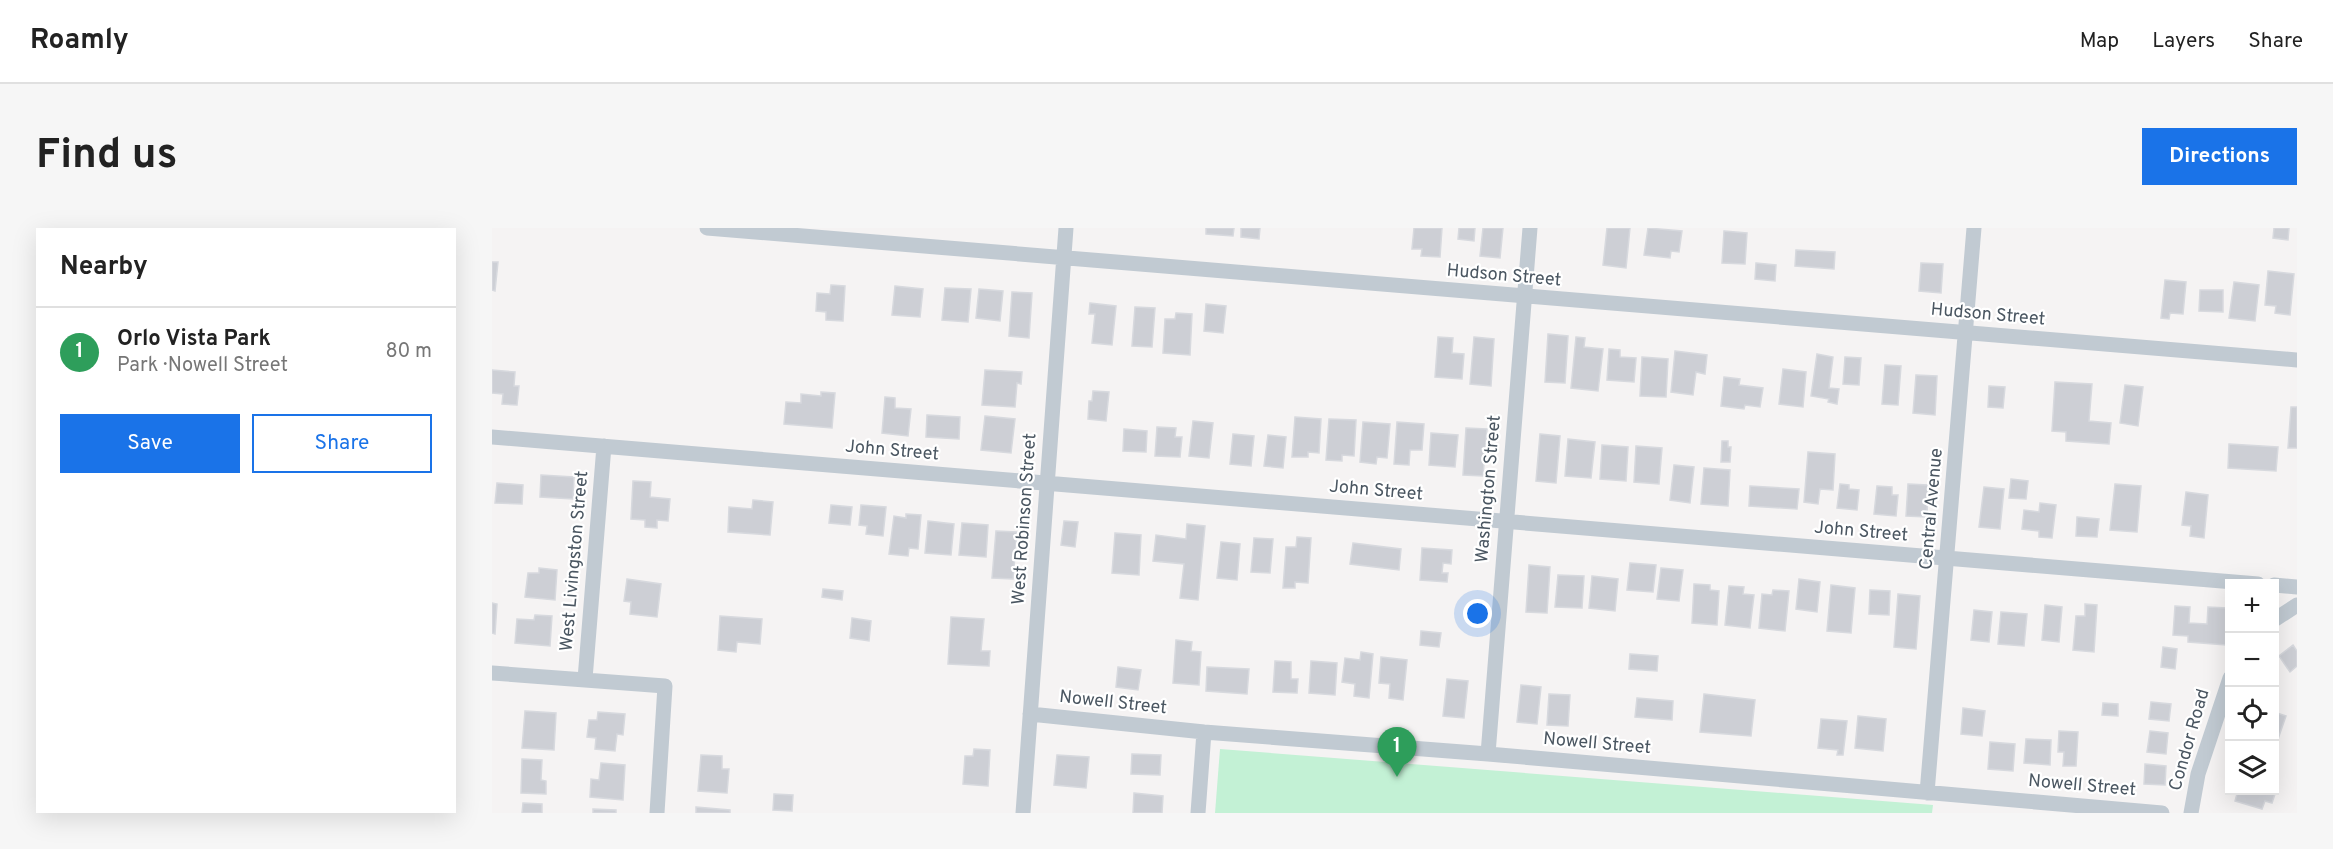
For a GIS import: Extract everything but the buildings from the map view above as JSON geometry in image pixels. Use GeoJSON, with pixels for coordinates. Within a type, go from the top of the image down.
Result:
{"type":"FeatureCollection","features":[{"type":"Feature","properties":{"kind":"street","name":"Hudson Street"},"geometry":{"type":"LineString","coordinates":[[707,228],[2297,360]]}},
{"type":"Feature","properties":{"kind":"street","name":"West Robinson Street"},"geometry":{"type":"LineString","coordinates":[[1023,813],[1066,228]]}},
{"type":"Feature","properties":{"kind":"street","name":"Washington Street"},"geometry":{"type":"LineString","coordinates":[[1488,754],[1530,228]]}},
{"type":"Feature","properties":{"kind":"street","name":"Central Avenue"},"geometry":{"type":"LineString","coordinates":[[1928,793],[1974,228]]}},
{"type":"Feature","properties":{"kind":"street","name":"John Street"},"geometry":{"type":"LineString","coordinates":[[492,437],[2225,581]]}},
{"type":"Feature","properties":{"kind":"street","name":"West Livingston Street"},"geometry":{"type":"LineString","coordinates":[[585,679],[604,446]]}},
{"type":"Feature","properties":{"kind":"street"},"geometry":{"type":"LineString","coordinates":[[2279,585],[2297,587]]}},
{"type":"Feature","properties":{"kind":"street"},"geometry":{"type":"LineString","coordinates":[[2279,617],[2297,605]]}},
{"type":"Feature","properties":{"kind":"street"},"geometry":{"type":"LineString","coordinates":[[492,673],[665,686],[657,813]]}},
{"type":"Feature","properties":{"kind":"street","name":"Condor Road"},"geometry":{"type":"LineString","coordinates":[[2190,813],[2198,774],[2226,687]]}},
{"type":"Feature","properties":{"kind":"street","name":"Nowell Street"},"geometry":{"type":"LineString","coordinates":[[1030,714],[1204,732],[1488,754],[2162,813]]}},
{"type":"Feature","properties":{"kind":"street"},"geometry":{"type":"LineString","coordinates":[[1198,813],[1204,732]]}},
{"type":"Feature","properties":{"kind":"green space"},"geometry":{"type":"Polygon","coordinates":[[[1220,749],[1933,805],[1932,813],[1215,813],[1220,749]]]}},
{"type":"Feature","properties":{"kind":"place","name":"Orlo Vista Park"},"geometry":{"type":"Point","coordinates":[1397,777]}}]}
